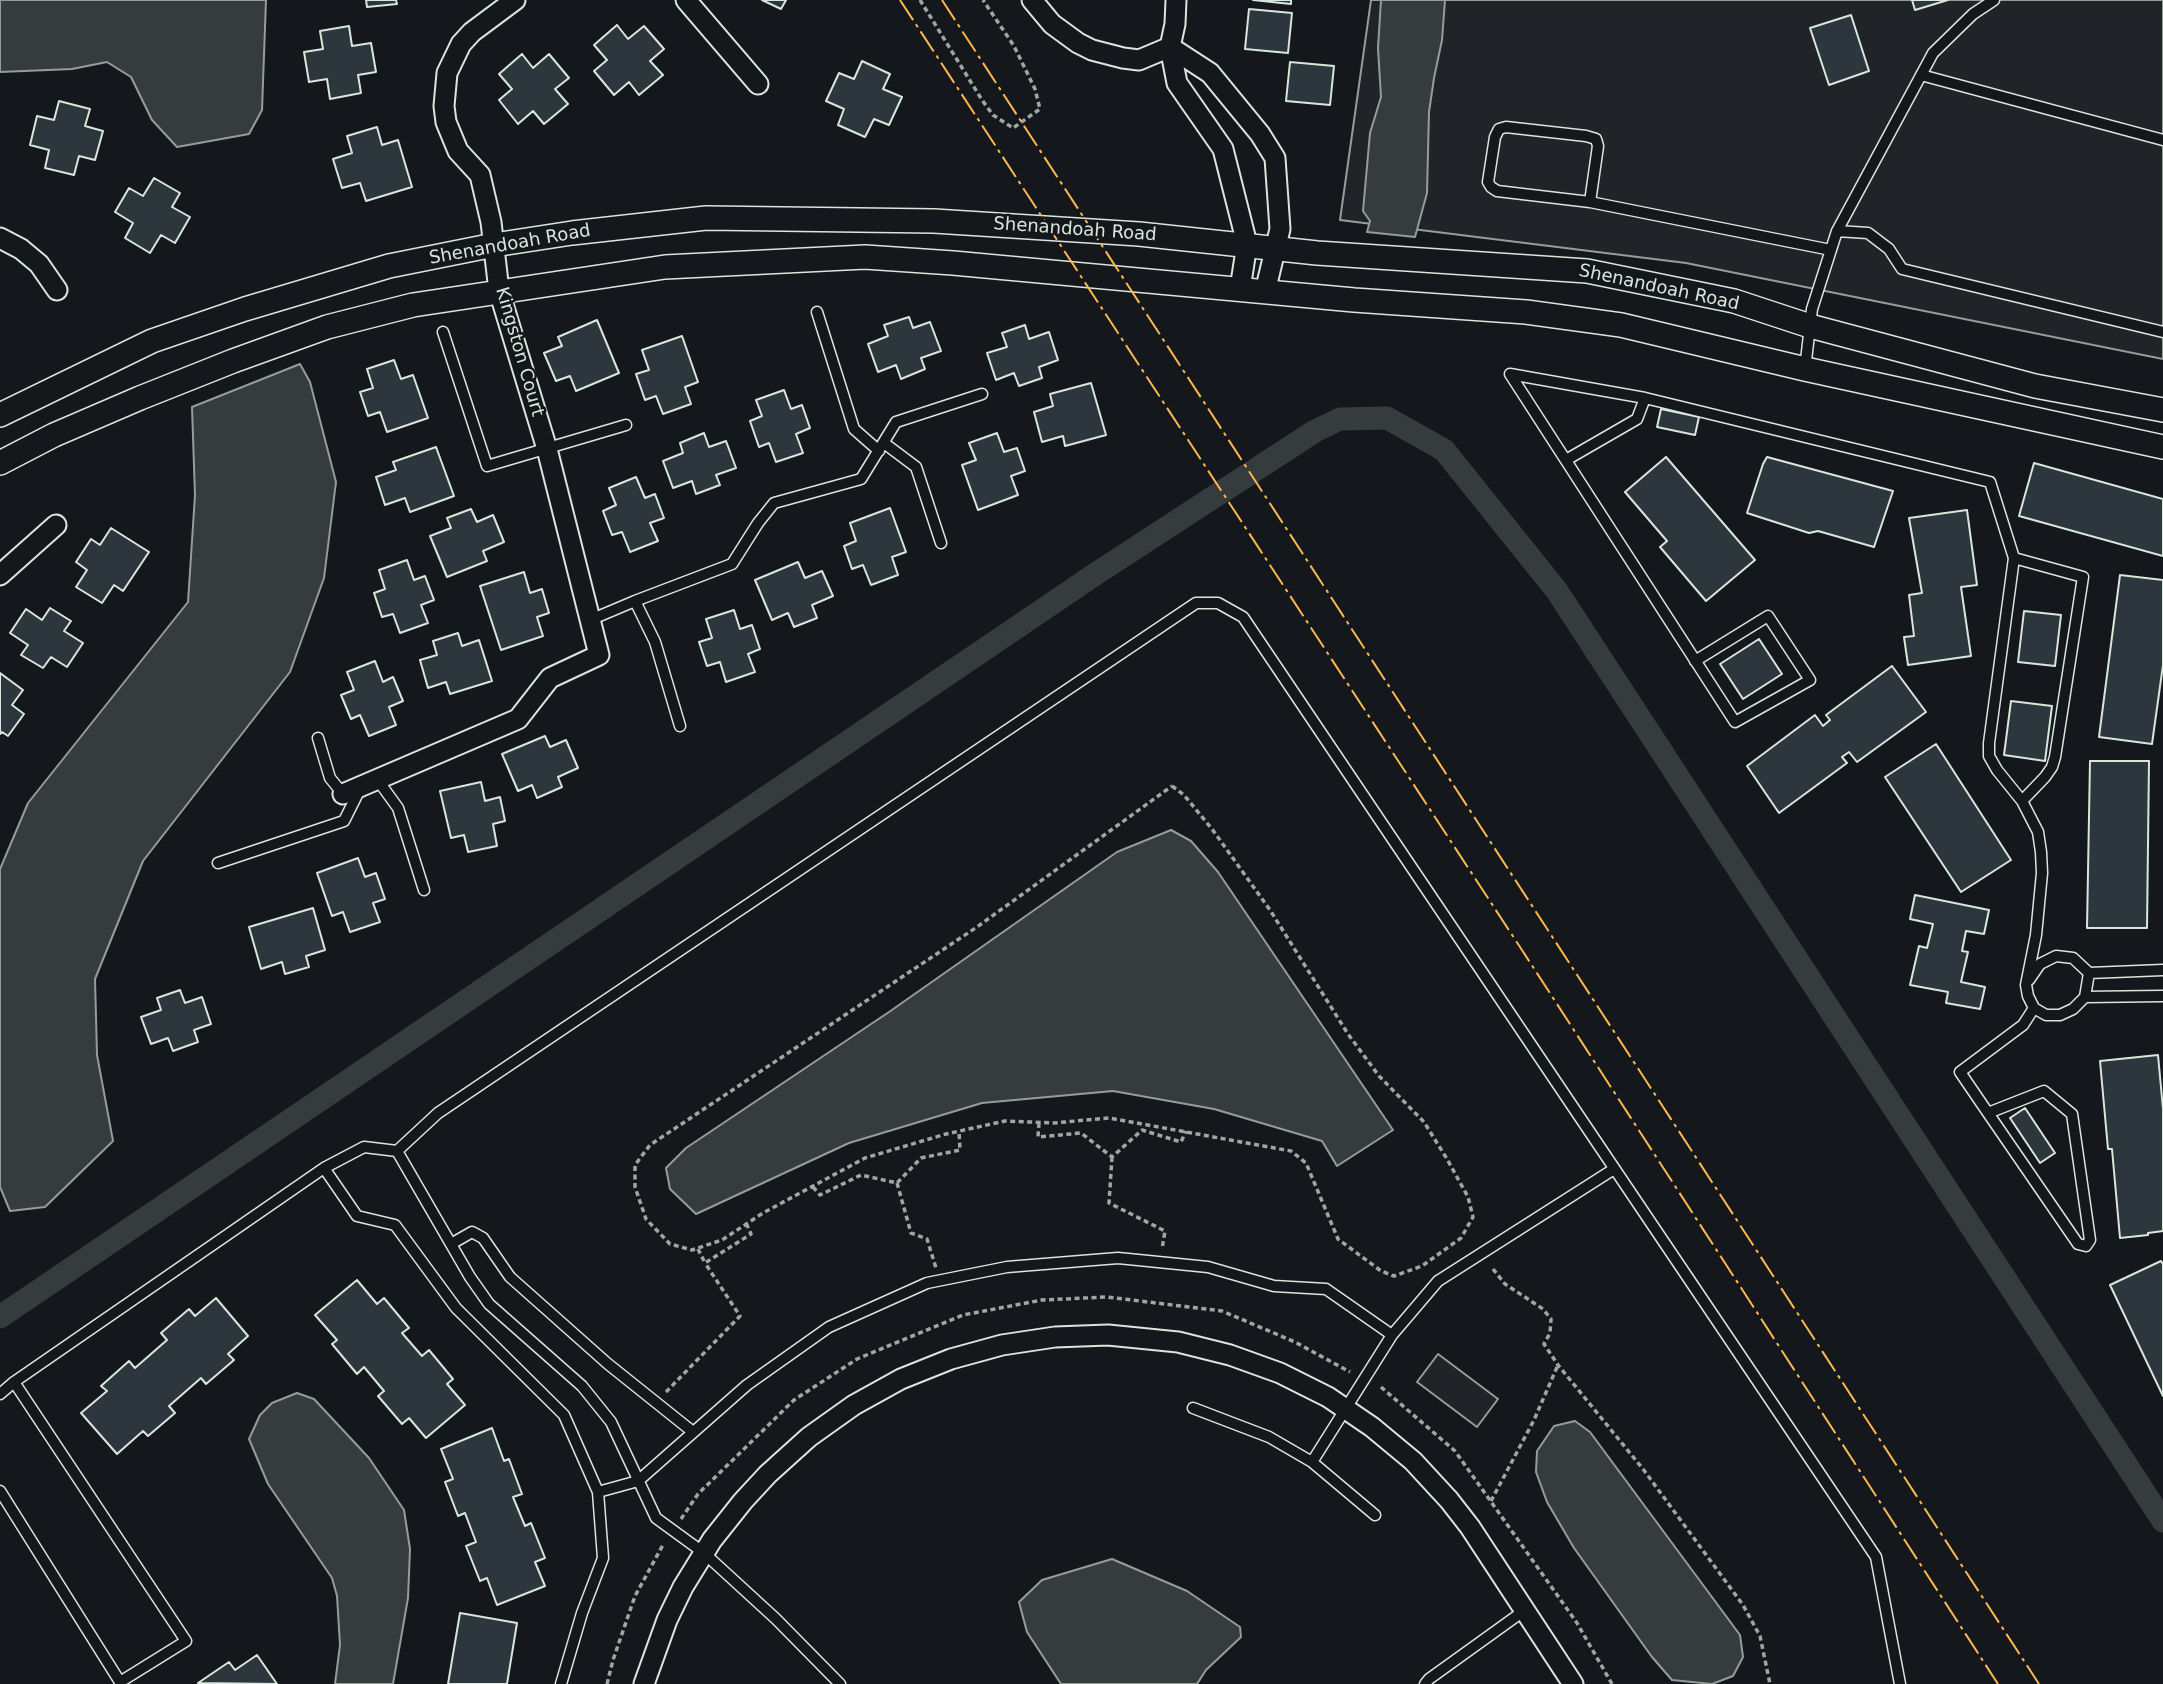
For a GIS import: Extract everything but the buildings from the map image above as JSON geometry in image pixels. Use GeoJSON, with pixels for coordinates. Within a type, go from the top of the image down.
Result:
{"type":"FeatureCollection","features":[{"type":"Feature","properties":{"kind":"street","name":"Kingston Court"},"geometry":{"type":"LineString","coordinates":[[370,783],[518,719],[550,678],[599,655],[547,449],[499,291],[494,245],[480,175],[458,151],[446,122],[444,89],[447,73],[461,44],[472,32],[515,0]]}},
{"type":"Feature","properties":{"kind":"street"},"geometry":{"type":"LineString","coordinates":[[686,0],[758,84]]}},
{"type":"Feature","properties":{"kind":"street"},"geometry":{"type":"LineString","coordinates":[[1032,0],[1052,24],[1092,50],[1139,60],[1170,47]]}},
{"type":"Feature","properties":{"kind":"street"},"geometry":{"type":"LineString","coordinates":[[1176,0],[1170,47],[1177,83],[1223,149],[1247,244],[1240,289]]}},
{"type":"Feature","properties":{"kind":"street"},"geometry":{"type":"LineString","coordinates":[[1170,47],[1210,73],[1260,134],[1275,158],[1280,229],[1265,292]]}},
{"type":"Feature","properties":{"kind":"street","name":"Shenandoah Road"},"geometry":{"type":"LineString","coordinates":[[0,415],[152,341],[245,309],[389,266],[572,233],[706,218],[934,221],[1139,234],[1247,244],[1276,250],[1587,271],[1734,301],[1810,326],[2035,386],[2163,411]]}},
{"type":"Feature","properties":{"kind":"street"},"geometry":{"type":"LineString","coordinates":[[0,238],[21,249],[39,264],[57,290]]}},
{"type":"Feature","properties":{"kind":"street"},"geometry":{"type":"LineString","coordinates":[[0,463],[54,435],[140,398],[327,327],[414,305],[665,267],[865,257],[954,262],[1354,300],[1526,312],[1633,328],[1805,369],[2163,447]]}},
{"type":"Feature","properties":{"kind":"street"},"geometry":{"type":"LineString","coordinates":[[0,575],[56,525]]}},
{"type":"Feature","properties":{"kind":"street"},"geometry":{"type":"LineString","coordinates":[[343,794],[370,783]]}},
{"type":"Feature","properties":{"kind":"street"},"geometry":{"type":"LineString","coordinates":[[644,1684],[667,1620],[704,1553],[743,1501],[809,1437],[854,1405],[901,1379],[951,1359],[1002,1345],[1055,1337],[1108,1335],[1178,1342],[1230,1355],[1280,1373],[1328,1397],[1372,1427],[1413,1461],[1449,1500],[1470,1527],[1573,1684]]}},
{"type":"Feature","properties":{"kind":"lane"},"geometry":{"type":"LineString","coordinates":[[1805,369],[1812,309],[1837,231],[1933,53],[1980,4],[1994,0]]}},
{"type":"Feature","properties":{"kind":"lane"},"geometry":{"type":"LineString","coordinates":[[1921,75],[2163,140]]}},
{"type":"Feature","properties":{"kind":"lane"},"geometry":{"type":"LineString","coordinates":[[1590,202],[1598,146],[1596,139],[1506,127],[1499,130],[1495,137],[1488,182],[1497,191],[1590,202],[1831,250]]}},
{"type":"Feature","properties":{"kind":"lane"},"geometry":{"type":"LineString","coordinates":[[1837,231],[1868,233],[1889,248],[1902,269],[2163,330]]}},
{"type":"Feature","properties":{"kind":"lane"},"geometry":{"type":"LineString","coordinates":[[817,313],[854,429],[916,467],[941,543]]}},
{"type":"Feature","properties":{"kind":"lane"},"geometry":{"type":"LineString","coordinates":[[443,332],[488,466],[626,425]]}},
{"type":"Feature","properties":{"kind":"lane"},"geometry":{"type":"LineString","coordinates":[[1695,660],[1768,616],[1810,680],[1735,722],[1510,374],[1645,398],[1990,482],[2014,558],[1989,756],[2022,801],[2038,832],[2041,852],[2042,873],[2036,935],[2026,985],[2028,996],[2034,1008],[2046,1015],[2060,1015],[2073,1009],[2085,997],[2089,973]]}},
{"type":"Feature","properties":{"kind":"lane"},"geometry":{"type":"LineString","coordinates":[[590,620],[732,564],[774,503],[861,479],[897,422],[982,394]]}},
{"type":"Feature","properties":{"kind":"lane"},"geometry":{"type":"LineString","coordinates":[[1566,460],[1637,419],[1645,398]]}},
{"type":"Feature","properties":{"kind":"lane"},"geometry":{"type":"LineString","coordinates":[[2014,558],[2083,577],[2055,757],[2045,777],[2022,801]]}},
{"type":"Feature","properties":{"kind":"lane"},"geometry":{"type":"LineString","coordinates":[[635,601],[655,642],[680,726]]}},
{"type":"Feature","properties":{"kind":"lane"},"geometry":{"type":"LineString","coordinates":[[0,1394],[324,1168],[364,1147],[397,1151],[438,1113],[1196,603],[1218,603],[1243,617],[1875,1557],[1900,1684]]}},
{"type":"Feature","properties":{"kind":"lane"},"geometry":{"type":"LineString","coordinates":[[318,738],[330,778],[343,794]]}},
{"type":"Feature","properties":{"kind":"lane"},"geometry":{"type":"LineString","coordinates":[[218,863],[344,821],[370,783],[398,808],[424,890]]}},
{"type":"Feature","properties":{"kind":"lane"},"geometry":{"type":"LineString","coordinates":[[2026,985],[2040,964],[2056,956],[2073,958],[2089,973],[2163,970]]}},
{"type":"Feature","properties":{"kind":"lane"},"geometry":{"type":"LineString","coordinates":[[2085,997],[2163,996]]}},
{"type":"Feature","properties":{"kind":"lane"},"geometry":{"type":"LineString","coordinates":[[1988,1113],[2044,1091],[2072,1114],[2090,1240],[2086,1246],[2078,1244],[1988,1113],[1960,1072],[2023,1025],[2034,1008]]}},
{"type":"Feature","properties":{"kind":"lane"},"geometry":{"type":"LineString","coordinates":[[397,1151],[489,1304],[582,1386],[611,1422],[656,1518],[704,1553],[776,1619],[840,1684]]}},
{"type":"Feature","properties":{"kind":"lane"},"geometry":{"type":"LineString","coordinates":[[324,1168],[357,1216],[395,1225],[457,1308],[564,1415],[598,1492],[603,1558],[582,1613],[561,1684]]}},
{"type":"Feature","properties":{"kind":"lane"},"geometry":{"type":"LineString","coordinates":[[1312,1462],[1392,1335],[1438,1281],[1614,1169]]}},
{"type":"Feature","properties":{"kind":"lane"},"geometry":{"type":"LineString","coordinates":[[451,1244],[472,1232],[483,1238],[510,1277],[608,1364],[694,1432]]}},
{"type":"Feature","properties":{"kind":"lane"},"geometry":{"type":"LineString","coordinates":[[598,1492],[638,1481],[747,1385],[829,1327],[927,1283],[940,1280],[1007,1267],[1118,1258],[1208,1267],[1274,1286],[1326,1289],[1392,1335]]}},
{"type":"Feature","properties":{"kind":"lane"},"geometry":{"type":"LineString","coordinates":[[0,1491],[120,1682],[186,1640],[14,1382]]}},
{"type":"Feature","properties":{"kind":"lane"},"geometry":{"type":"LineString","coordinates":[[1193,1408],[1269,1437],[1312,1462],[1375,1515]]}},
{"type":"Feature","properties":{"kind":"lane"},"geometry":{"type":"LineString","coordinates":[[1425,1684],[1525,1610]]}},
{"type":"Feature","properties":{"kind":"path"},"geometry":{"type":"LineString","coordinates":[[920,0],[993,116],[1013,128],[1040,109],[1035,89],[1014,46],[983,0]]}},
{"type":"Feature","properties":{"kind":"path"},"geometry":{"type":"LineString","coordinates":[[1172,786],[1184,795],[1219,839],[1270,910],[1348,1034],[1379,1076],[1424,1122],[1468,1197],[1473,1217],[1461,1238],[1422,1266],[1394,1276],[1381,1271],[1338,1239],[1306,1163],[1291,1151],[1186,1131],[1109,1118],[1082,1122],[1005,1121],[959,1131],[865,1158],[762,1213],[722,1240],[692,1250],[670,1244],[646,1219],[635,1187],[635,1165],[650,1145],[977,928],[1172,786]]}},
{"type":"Feature","properties":{"kind":"path"},"geometry":{"type":"LineString","coordinates":[[1038,1123],[1038,1137],[1081,1133],[1112,1157]]}},
{"type":"Feature","properties":{"kind":"path"},"geometry":{"type":"LineString","coordinates":[[1160,1262],[1165,1231],[1109,1202],[1112,1157],[1142,1130],[1181,1142],[1186,1131]]}},
{"type":"Feature","properties":{"kind":"path"},"geometry":{"type":"LineString","coordinates":[[897,1183],[921,1158],[960,1150],[959,1131]]}},
{"type":"Feature","properties":{"kind":"path"},"geometry":{"type":"LineString","coordinates":[[813,1187],[820,1195],[861,1174],[897,1183]]}},
{"type":"Feature","properties":{"kind":"path"},"geometry":{"type":"LineString","coordinates":[[897,1183],[911,1233],[927,1239],[940,1280]]}},
{"type":"Feature","properties":{"kind":"path"},"geometry":{"type":"LineString","coordinates":[[705,1263],[751,1234],[747,1223]]}},
{"type":"Feature","properties":{"kind":"path"},"geometry":{"type":"LineString","coordinates":[[656,1402],[740,1316],[697,1248]]}},
{"type":"Feature","properties":{"kind":"path"},"geometry":{"type":"LineString","coordinates":[[1493,1269],[1505,1284],[1543,1309],[1550,1319],[1550,1332],[1544,1344],[1558,1365],[1643,1469],[1743,1605],[1759,1636],[1770,1684]]}},
{"type":"Feature","properties":{"kind":"path"},"geometry":{"type":"LineString","coordinates":[[1491,1500],[1534,1420],[1558,1365]]}},
{"type":"Feature","properties":{"kind":"path"},"geometry":{"type":"LineString","coordinates":[[1381,1387],[1455,1451],[1577,1623],[1612,1684]]}},
{"type":"Feature","properties":{"kind":"path"},"geometry":{"type":"LineString","coordinates":[[607,1684],[635,1596],[664,1543]]}},
{"type":"Feature","properties":{"kind":"shaded area"},"geometry":{"type":"Polygon","coordinates":[[[0,0],[266,0],[262,110],[249,134],[177,147],[152,120],[131,77],[107,62],[72,69],[0,72],[0,0]]]}},
{"type":"Feature","properties":{"kind":"shaded area"},"geometry":{"type":"Polygon","coordinates":[[[1371,0],[2163,0],[2163,359],[1686,263],[1340,220],[1371,0]]]}},
{"type":"Feature","properties":{"kind":"shaded area"},"geometry":{"type":"Polygon","coordinates":[[[1381,0],[1445,0],[1442,40],[1429,112],[1427,193],[1415,237],[1367,232],[1370,221],[1363,211],[1370,133],[1381,97],[1378,48],[1381,0]]]}},
{"type":"Feature","properties":{"kind":"shaded area"},"geometry":{"type":"Polygon","coordinates":[[[300,364],[310,382],[336,482],[324,578],[290,672],[143,861],[95,979],[97,1055],[113,1141],[45,1207],[10,1211],[0,1187],[0,869],[28,803],[188,602],[195,495],[192,407],[300,364]]]}},
{"type":"Feature","properties":{"kind":"shaded area"},"geometry":{"type":"Polygon","coordinates":[[[1171,830],[1191,841],[1218,872],[1393,1130],[1337,1166],[1322,1141],[1214,1109],[1113,1091],[982,1103],[849,1143],[696,1214],[670,1189],[666,1168],[686,1148],[889,1012],[1117,852],[1171,830]]]}},
{"type":"Feature","properties":{"kind":"shaded area"},"geometry":{"type":"Polygon","coordinates":[[[1438,1354],[1498,1399],[1477,1427],[1417,1382],[1438,1354]]]}},
{"type":"Feature","properties":{"kind":"shaded area"},"geometry":{"type":"Polygon","coordinates":[[[297,1393],[314,1399],[369,1458],[404,1510],[410,1549],[408,1598],[393,1684],[335,1684],[340,1645],[337,1596],[332,1578],[268,1484],[249,1439],[260,1415],[272,1403],[297,1393]]]}},
{"type":"Feature","properties":{"kind":"shaded area"},"geometry":{"type":"Polygon","coordinates":[[[1575,1421],[1590,1432],[1740,1635],[1743,1657],[1733,1676],[1712,1684],[1672,1680],[1652,1657],[1574,1548],[1547,1502],[1536,1472],[1537,1451],[1554,1426],[1575,1421]]]}},
{"type":"Feature","properties":{"kind":"shaded area"},"geometry":{"type":"Polygon","coordinates":[[[1112,1559],[1187,1591],[1240,1627],[1241,1637],[1206,1670],[1197,1684],[1061,1684],[1027,1632],[1019,1602],[1042,1580],[1112,1559]]]}},
{"type":"Feature","properties":{"kind":"waterway"},"geometry":{"type":"LineString","coordinates":[[0,1317],[1094,575],[1315,431],[1340,419],[1387,418],[1444,450],[1557,591],[2163,1521]]}},
{"type":"Feature","properties":{"kind":"power"},"geometry":{"type":"LineString","coordinates":[[900,0],[1520,947],[1998,1684]]}},
{"type":"Feature","properties":{"kind":"power"},"geometry":{"type":"LineString","coordinates":[[942,0],[2039,1684]]}}]}
